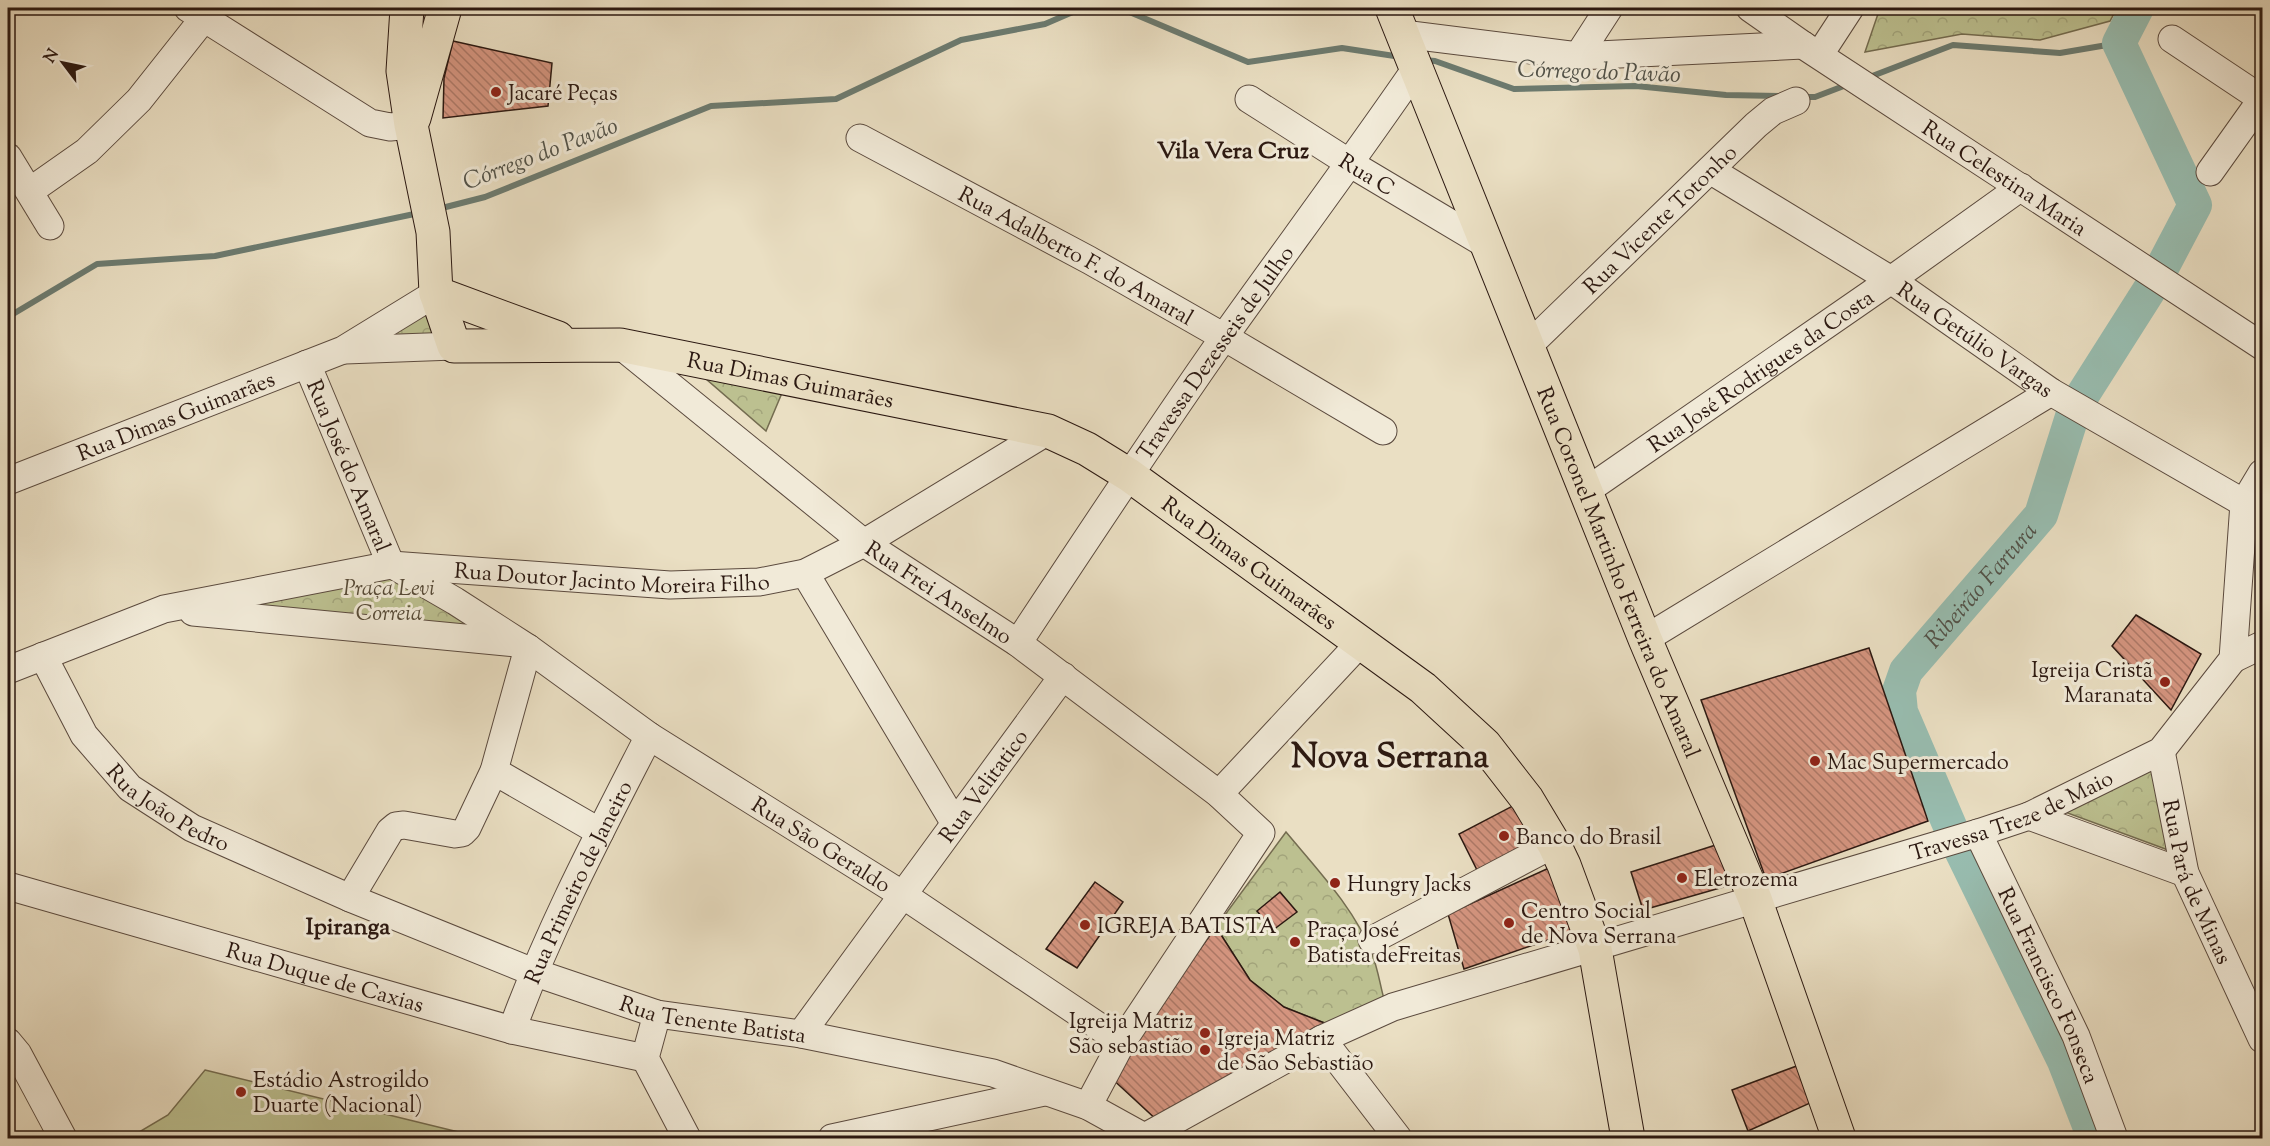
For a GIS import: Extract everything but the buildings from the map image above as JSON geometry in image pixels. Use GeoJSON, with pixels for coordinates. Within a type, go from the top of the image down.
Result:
{"type":"FeatureCollection","features":[{"type":"Feature","properties":{"kind":"main road"},"geometry":{"type":"LineString","coordinates":[[407,8],[403,71],[411,125],[433,232],[436,293],[454,346]]}},
{"type":"Feature","properties":{"kind":"main road"},"geometry":{"type":"LineString","coordinates":[[411,125],[445,8]]}},
{"type":"Feature","properties":{"kind":"main road","name":"Rua Coronel Martinho Ferreira do Amaral"},"geometry":{"type":"LineString","coordinates":[[1399,26],[1645,639],[1755,899],[1839,1138]]}},
{"type":"Feature","properties":{"kind":"main road","name":"Rua Dimas Guimarães"},"geometry":{"type":"LineString","coordinates":[[436,293],[574,344]]}},
{"type":"Feature","properties":{"kind":"main road","name":"Rua Dimas Guimarães"},"geometry":{"type":"LineString","coordinates":[[454,346],[620,345],[1048,431],[1087,449],[1129,475],[1423,688],[1485,745],[1527,800],[1564,865],[1594,949],[1628,1138]]}},
{"type":"Feature","properties":{"kind":"street"},"geometry":{"type":"LineString","coordinates":[[1578,56],[1610,8]]}},
{"type":"Feature","properties":{"kind":"street","name":"Rua Celestina Maria"},"geometry":{"type":"LineString","coordinates":[[1750,8],[2262,346]]}},
{"type":"Feature","properties":{"kind":"street"},"geometry":{"type":"LineString","coordinates":[[1399,26],[1578,56],[1814,51],[1850,8]]}},
{"type":"Feature","properties":{"kind":"street"},"geometry":{"type":"LineString","coordinates":[[30,191],[87,152],[138,100],[196,13],[370,123],[390,127],[411,125]]}},
{"type":"Feature","properties":{"kind":"street"},"geometry":{"type":"LineString","coordinates":[[2172,39],[2262,99],[2210,172]]}},
{"type":"Feature","properties":{"kind":"street","name":"Travessa Dezesseis de Julho"},"geometry":{"type":"LineString","coordinates":[[1018,643],[1224,337],[1351,164],[1416,66]]}},
{"type":"Feature","properties":{"kind":"street","name":"Rua C"},"geometry":{"type":"LineString","coordinates":[[1249,99],[1351,164],[1487,245]]}},
{"type":"Feature","properties":{"kind":"street","name":"Rua Vicente Totonho"},"geometry":{"type":"LineString","coordinates":[[1528,346],[1756,125],[1773,111],[1796,101]]}},
{"type":"Feature","properties":{"kind":"street","name":"Rua Adalberto F. do Amaral"},"geometry":{"type":"LineString","coordinates":[[860,138],[1089,260],[1383,431]]}},
{"type":"Feature","properties":{"kind":"street"},"geometry":{"type":"LineString","coordinates":[[8,157],[50,226]]}},
{"type":"Feature","properties":{"kind":"street","name":"Rua Getúlio Vargas"},"geometry":{"type":"LineString","coordinates":[[1710,170],[1891,280],[2057,396],[2244,503]]}},
{"type":"Feature","properties":{"kind":"street","name":"Rua José Rodrigues da Costa"},"geometry":{"type":"LineString","coordinates":[[1586,491],[2021,187]]}},
{"type":"Feature","properties":{"kind":"street","name":"Rua Dimas Guimarães"},"geometry":{"type":"LineString","coordinates":[[8,481],[343,350],[436,293]]}},
{"type":"Feature","properties":{"kind":"street","name":"Rua Frei Anselmo"},"geometry":{"type":"LineString","coordinates":[[620,345],[864,543],[1018,643],[1064,676],[1219,794],[1261,833],[1122,1042]]}},
{"type":"Feature","properties":{"kind":"street","name":"Rua Dimas Guimarães"},"geometry":{"type":"LineString","coordinates":[[343,350],[454,346]]}},
{"type":"Feature","properties":{"kind":"street","name":"Rua José do Amaral"},"geometry":{"type":"LineString","coordinates":[[307,364],[391,565]]}},
{"type":"Feature","properties":{"kind":"street"},"geometry":{"type":"LineString","coordinates":[[1645,639],[2057,396]]}},
{"type":"Feature","properties":{"kind":"street","name":"Rua Doutor Jacinto Moreira Filho"},"geometry":{"type":"LineString","coordinates":[[8,670],[164,609],[391,565],[670,585],[759,582],[805,573],[864,543],[1048,431]]}},
{"type":"Feature","properties":{"kind":"street"},"geometry":{"type":"LineString","coordinates":[[2234,659],[2244,503],[2262,473]]}},
{"type":"Feature","properties":{"kind":"street","name":"Rua São Geraldo"},"geometry":{"type":"LineString","coordinates":[[391,565],[455,601],[524,646],[649,736],[903,895],[1122,1042]]}},
{"type":"Feature","properties":{"kind":"street"},"geometry":{"type":"LineString","coordinates":[[805,573],[954,822]]}},
{"type":"Feature","properties":{"kind":"street"},"geometry":{"type":"LineString","coordinates":[[164,609],[524,646],[494,771],[467,828],[462,833],[456,834],[404,825],[396,826],[390,831],[350,897]]}},
{"type":"Feature","properties":{"kind":"street"},"geometry":{"type":"LineString","coordinates":[[1219,794],[1360,643]]}},
{"type":"Feature","properties":{"kind":"street"},"geometry":{"type":"LineString","coordinates":[[2234,659],[2262,645]]}},
{"type":"Feature","properties":{"kind":"street","name":"Rua João Pedro"},"geometry":{"type":"LineString","coordinates":[[43,656],[84,735],[130,788],[192,828],[350,897]]}},
{"type":"Feature","properties":{"kind":"street","name":"Travessa Treze de Maio"},"geometry":{"type":"LineString","coordinates":[[1144,1138],[1322,1039],[1393,1007],[1594,949],[2029,816],[2161,751],[2234,659]]}},
{"type":"Feature","properties":{"kind":"street","name":"Rua Velitatico"},"geometry":{"type":"LineString","coordinates":[[801,1034],[954,822],[1064,676]]}},
{"type":"Feature","properties":{"kind":"street","name":"Rua Primeiro de Janeiro"},"geometry":{"type":"LineString","coordinates":[[512,1030],[533,972],[649,736]]}},
{"type":"Feature","properties":{"kind":"street","name":"Rua Pará de Minas"},"geometry":{"type":"LineString","coordinates":[[2161,751],[2185,873],[2256,1007],[2262,1040]]}},
{"type":"Feature","properties":{"kind":"street"},"geometry":{"type":"LineString","coordinates":[[494,771],[600,832]]}},
{"type":"Feature","properties":{"kind":"street"},"geometry":{"type":"LineString","coordinates":[[2029,816],[2185,873]]}},
{"type":"Feature","properties":{"kind":"street","name":"Rua Francisco Fonseca"},"geometry":{"type":"LineString","coordinates":[[1972,835],[2076,1036],[2114,1138]]}},
{"type":"Feature","properties":{"kind":"street"},"geometry":{"type":"LineString","coordinates":[[1372,940],[1554,844]]}},
{"type":"Feature","properties":{"kind":"street","name":"Rua Duque de Caxias"},"geometry":{"type":"LineString","coordinates":[[8,886],[512,1030],[645,1058]]}},
{"type":"Feature","properties":{"kind":"street","name":"Rua Tenente Batista"},"geometry":{"type":"LineString","coordinates":[[350,897],[533,972],[657,1014],[801,1034],[993,1073],[1045,1091],[1103,1121],[1144,1138]]}},
{"type":"Feature","properties":{"kind":"street"},"geometry":{"type":"LineString","coordinates":[[657,1014],[645,1058],[687,1138]]}},
{"type":"Feature","properties":{"kind":"street"},"geometry":{"type":"LineString","coordinates":[[1322,1039],[1398,1138]]}},
{"type":"Feature","properties":{"kind":"street"},"geometry":{"type":"LineString","coordinates":[[8,1042],[18,1054],[63,1138]]}},
{"type":"Feature","properties":{"kind":"street"},"geometry":{"type":"LineString","coordinates":[[1103,1121],[1122,1042]]}},
{"type":"Feature","properties":{"kind":"street"},"geometry":{"type":"LineString","coordinates":[[832,1138],[1045,1091]]}},
{"type":"Feature","properties":{"kind":"green space"},"geometry":{"type":"Polygon","coordinates":[[[1880,8],[2117,8],[2110,21],[2040,40],[1962,34],[1865,52],[1880,8]]]}},
{"type":"Feature","properties":{"kind":"green space"},"geometry":{"type":"Polygon","coordinates":[[[434,298],[444,336],[375,342],[434,298]]]}},
{"type":"Feature","properties":{"kind":"green space"},"geometry":{"type":"Polygon","coordinates":[[[683,359],[787,381],[766,431],[683,359]]]}},
{"type":"Feature","properties":{"kind":"green space","name":"Praça Levi Correia"},"geometry":{"type":"Polygon","coordinates":[[[394,567],[514,641],[165,609],[394,567]]]}},
{"type":"Feature","properties":{"kind":"green space"},"geometry":{"type":"Polygon","coordinates":[[[2161,763],[2179,854],[2054,808],[2161,763]]]}},
{"type":"Feature","properties":{"kind":"green space","name":"Praça José Batista deFreitas"},"geometry":{"type":"Polygon","coordinates":[[[1286,832],[1334,890],[1356,921],[1374,960],[1384,999],[1327,1024],[1284,1007],[1250,980],[1216,927],[1286,832]]]}},
{"type":"Feature","properties":{"kind":"green space","name":"Estádio Astrogildo Duarte (Nacional)"},"geometry":{"type":"Polygon","coordinates":[[[205,1070],[483,1138],[129,1138],[168,1115],[205,1070]]]}},
{"type":"Feature","properties":{"kind":"waterway","name":"Córrego do Pavão"},"geometry":{"type":"LineString","coordinates":[[438,209],[485,197],[711,106],[836,99],[961,40],[1045,24],[1082,8]]}},
{"type":"Feature","properties":{"kind":"waterway","name":"Córrego do Pavão"},"geometry":{"type":"LineString","coordinates":[[1120,8],[1248,62],[1342,48],[1401,57]]}},
{"type":"Feature","properties":{"kind":"waterway","name":"Ribeirão Fartura"},"geometry":{"type":"LineString","coordinates":[[2094,1138],[2064,1061],[1955,838],[1901,712],[1899,691],[1906,671],[2041,515],[2075,407],[2155,281],[2195,205],[2119,43],[2137,8]]}},
{"type":"Feature","properties":{"kind":"waterway","name":"Córrego do Pavão"},"geometry":{"type":"LineString","coordinates":[[1867,78],[1953,45],[2060,53],[2119,43]]}},
{"type":"Feature","properties":{"kind":"waterway","name":"Córrego do Pavão"},"geometry":{"type":"LineString","coordinates":[[1423,60],[1435,61],[1514,89],[1636,86],[1726,95],[1779,96]]}},
{"type":"Feature","properties":{"kind":"waterway","name":"Córrego do Pavão"},"geometry":{"type":"LineString","coordinates":[[1802,97],[1815,97],[1849,84]]}},
{"type":"Feature","properties":{"kind":"waterway","name":"Córrego do Pavão"},"geometry":{"type":"LineString","coordinates":[[8,317],[97,264],[215,256],[419,213]]}},
{"type":"Feature","properties":{"kind":"place","name":"Jacaré Peças"},"geometry":{"type":"Point","coordinates":[496,92]}},
{"type":"Feature","properties":{"kind":"place","name":"Igreija Cristã Maranata"},"geometry":{"type":"Point","coordinates":[2165,682]}},
{"type":"Feature","properties":{"kind":"place","name":"Mac Supermercado"},"geometry":{"type":"Point","coordinates":[1815,761]}},
{"type":"Feature","properties":{"kind":"place","name":"Banco do Brasil"},"geometry":{"type":"Point","coordinates":[1504,836]}},
{"type":"Feature","properties":{"kind":"place","name":"Eletrozema"},"geometry":{"type":"Point","coordinates":[1682,878]}},
{"type":"Feature","properties":{"kind":"place","name":"Hungry Jacks"},"geometry":{"type":"Point","coordinates":[1335,883]}},
{"type":"Feature","properties":{"kind":"place","name":"Centro Social de Nova Serrana"},"geometry":{"type":"Point","coordinates":[1509,923]}},
{"type":"Feature","properties":{"kind":"place","name":"IGREJA BATISTA"},"geometry":{"type":"Point","coordinates":[1085,925]}},
{"type":"Feature","properties":{"kind":"place","name":"Praça José Batista deFreitas"},"geometry":{"type":"Point","coordinates":[1295,942]}},
{"type":"Feature","properties":{"kind":"place","name":"Igreija Matriz São sebastião"},"geometry":{"type":"Point","coordinates":[1205,1033]}},
{"type":"Feature","properties":{"kind":"place","name":"Igreja Matriz de São Sebastião"},"geometry":{"type":"Point","coordinates":[1205,1050]}},
{"type":"Feature","properties":{"kind":"place","name":"Estádio Astrogildo Duarte (Nacional)"},"geometry":{"type":"Point","coordinates":[241,1092]}},
{"type":"Feature","properties":{"kind":"district","name":"Vila Vera Cruz"},"geometry":{"type":"Point","coordinates":[1233,150]}},
{"type":"Feature","properties":{"kind":"district","name":"Nova Serrana"},"geometry":{"type":"Point","coordinates":[1390,755]}},
{"type":"Feature","properties":{"kind":"district","name":"Ipiranga"},"geometry":{"type":"Point","coordinates":[348,926]}}]}
